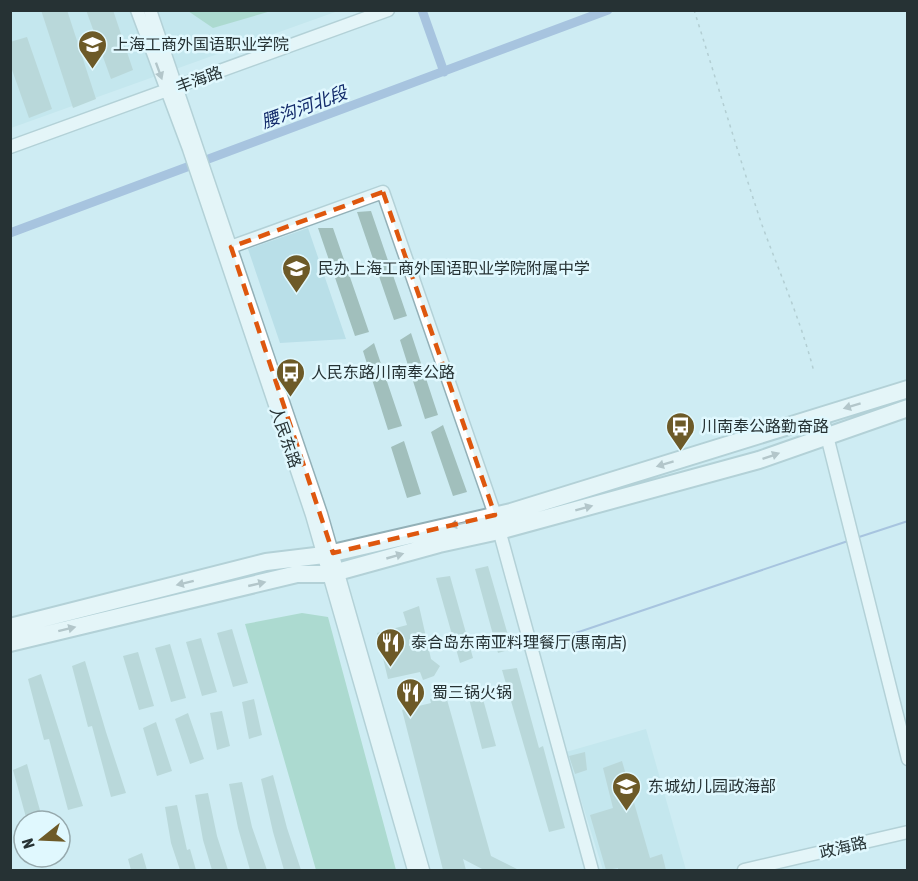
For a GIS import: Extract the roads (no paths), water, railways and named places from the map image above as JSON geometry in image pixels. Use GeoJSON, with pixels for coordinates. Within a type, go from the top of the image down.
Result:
{"type":"FeatureCollection","features":[{"type":"Feature","properties":{"kind":"main road"},"geometry":{"type":"LineString","coordinates":[[10,643],[297,574],[334,573],[439,544],[908,389]]}},
{"type":"Feature","properties":{"kind":"main road"},"geometry":{"type":"LineString","coordinates":[[10,627],[266,562],[328,554],[497,523],[759,460],[908,408]]}},
{"type":"Feature","properties":{"kind":"street","name":"人民东路"},"geometry":{"type":"LineString","coordinates":[[137,10],[172,89],[227,248],[334,573],[423,870]]}},
{"type":"Feature","properties":{"kind":"street","name":"人民东路"},"geometry":{"type":"LineString","coordinates":[[150,10],[172,89]]}},
{"type":"Feature","properties":{"kind":"street","name":"丰海路"},"geometry":{"type":"LineString","coordinates":[[10,147],[388,10]]}},
{"type":"Feature","properties":{"kind":"street"},"geometry":{"type":"LineString","coordinates":[[227,248],[383,192],[497,523],[592,870]]}},
{"type":"Feature","properties":{"kind":"street"},"geometry":{"type":"LineString","coordinates":[[822,416],[908,759]]}},
{"type":"Feature","properties":{"kind":"street","name":"人民东路"},"geometry":{"type":"LineString","coordinates":[[334,573],[414,870]]}},
{"type":"Feature","properties":{"kind":"street","name":"政海路"},"geometry":{"type":"LineString","coordinates":[[744,870],[908,832]]}},
{"type":"Feature","properties":{"kind":"waterway"},"geometry":{"type":"LineString","coordinates":[[422,10],[444,72]]}},
{"type":"Feature","properties":{"kind":"waterway","name":"腰沟河北段"},"geometry":{"type":"LineString","coordinates":[[10,233],[608,10]]}},
{"type":"Feature","properties":{"kind":"waterway"},"geometry":{"type":"LineString","coordinates":[[856,538],[908,521]]}},
{"type":"Feature","properties":{"kind":"waterway"},"geometry":{"type":"LineString","coordinates":[[558,639],[848,541]]}},
{"type":"Feature","properties":{"kind":"place","name":"上海工商外国语职业学院"},"geometry":{"type":"Point","coordinates":[92,70]}},
{"type":"Feature","properties":{"kind":"place","name":"民办上海工商外国语职业学院附属中学"},"geometry":{"type":"Point","coordinates":[297,294]}},
{"type":"Feature","properties":{"kind":"place","name":"人民东路川南奉公路"},"geometry":{"type":"Point","coordinates":[290,398]}},
{"type":"Feature","properties":{"kind":"place","name":"川南奉公路勤奋路"},"geometry":{"type":"Point","coordinates":[680,452]}},
{"type":"Feature","properties":{"kind":"place","name":"泰合岛东南亚料理餐厅(惠南店)"},"geometry":{"type":"Point","coordinates":[390,668]}},
{"type":"Feature","properties":{"kind":"place","name":"蜀三锅火锅"},"geometry":{"type":"Point","coordinates":[411,718]}},
{"type":"Feature","properties":{"kind":"place","name":"东城幼儿园政海部"},"geometry":{"type":"Point","coordinates":[627,812]}}]}
